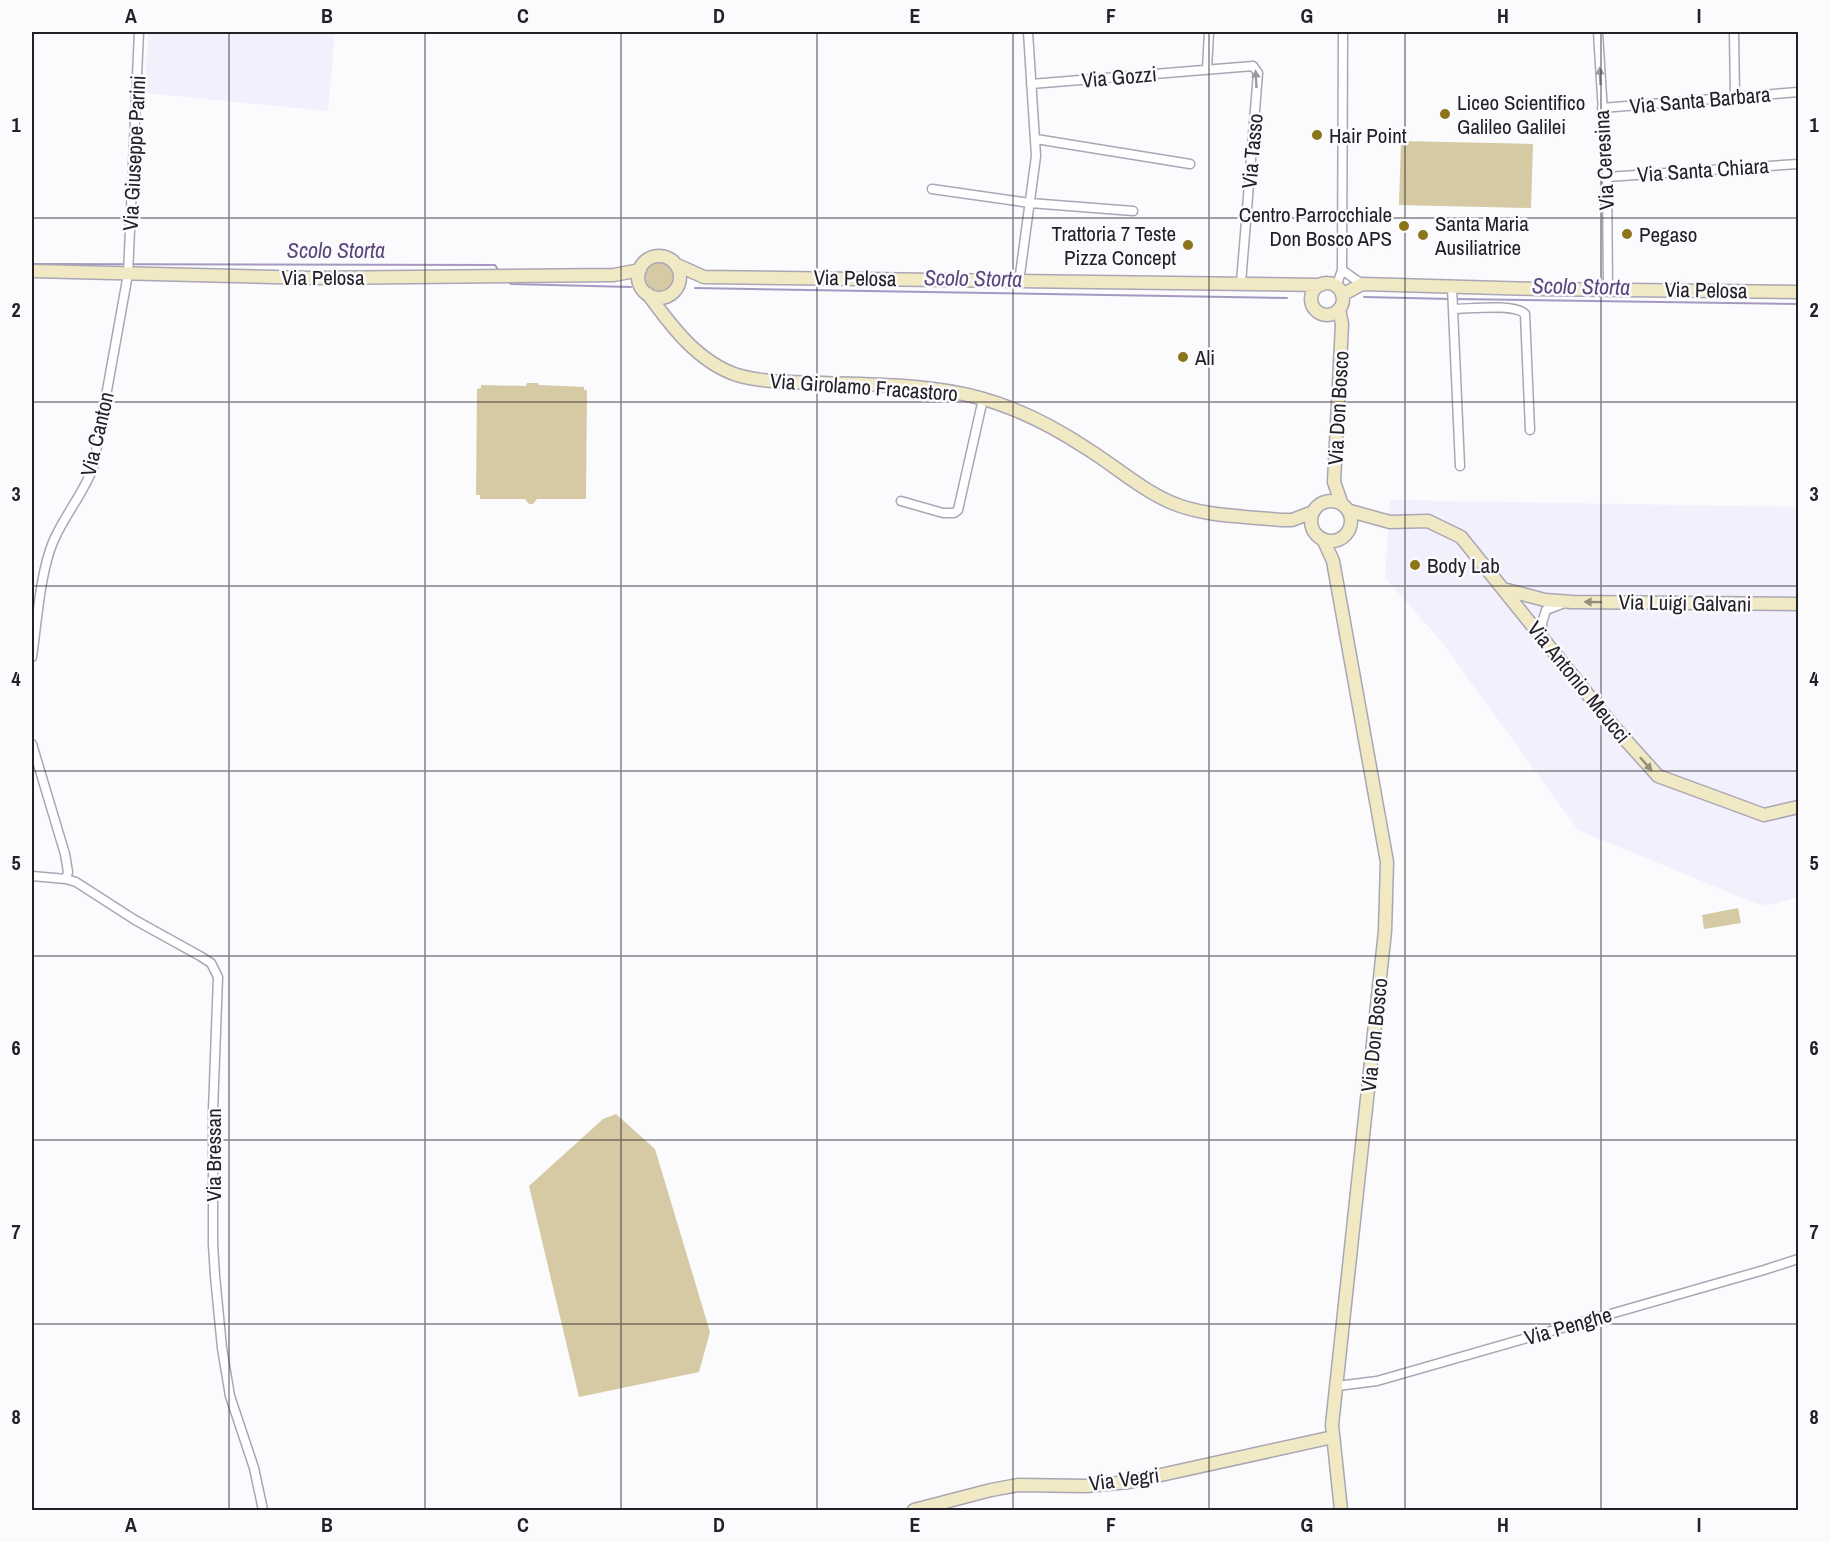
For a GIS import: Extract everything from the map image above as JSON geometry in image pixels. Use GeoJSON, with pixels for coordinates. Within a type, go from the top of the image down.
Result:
{"type":"FeatureCollection","features":[{"type":"Feature","properties":{"kind":"main road","name":"Via Pelosa"},"geometry":{"type":"LineString","coordinates":[[32,271],[313,278],[614,275],[640,270],[648,260],[660,256],[704,276],[1321,285]]}},
{"type":"Feature","properties":{"kind":"main road"},"geometry":{"type":"LineString","coordinates":[[675,328],[670,306],[680,279],[677,265]]}},
{"type":"Feature","properties":{"kind":"main road"},"geometry":{"type":"LineString","coordinates":[[640,270],[644,289]]}},
{"type":"Feature","properties":{"kind":"main road","name":"Via Pelosa"},"geometry":{"type":"LineString","coordinates":[[614,275],[660,298],[704,276]]}},
{"type":"Feature","properties":{"kind":"main road"},"geometry":{"type":"LineString","coordinates":[[1294,284],[1311,300],[1314,308],[1325,315],[1335,313],[1341,305],[1339,291],[1331,284],[1321,285],[1314,291],[1311,300]]}},
{"type":"Feature","properties":{"kind":"main road","name":"Via Pelosa"},"geometry":{"type":"LineString","coordinates":[[1362,284],[1453,299],[1608,289],[1798,291]]}},
{"type":"Feature","properties":{"kind":"main road"},"geometry":{"type":"LineString","coordinates":[[1339,291],[1362,284]]}},
{"type":"Feature","properties":{"kind":"main road","name":"Via Girolamo Fracastoro"},"geometry":{"type":"LineString","coordinates":[[644,289],[686,341],[711,362],[737,375],[774,382],[923,388],[983,399],[1048,426],[1088,449],[1140,487],[1172,503],[1208,513],[1292,520],[1305,525],[1318,535]]}},
{"type":"Feature","properties":{"kind":"main road","name":"Via Don Bosco"},"geometry":{"type":"LineString","coordinates":[[1339,309],[1342,324],[1334,482],[1311,518],[1333,561],[1387,862],[1388,891],[1332,1425],[1341,1510]]}},
{"type":"Feature","properties":{"kind":"main road","name":"Via Don Bosco"},"geometry":{"type":"LineString","coordinates":[[1325,315],[1341,335]]}},
{"type":"Feature","properties":{"kind":"main road","name":"Via Don Bosco"},"geometry":{"type":"LineString","coordinates":[[1334,482],[1352,522],[1350,528]]}},
{"type":"Feature","properties":{"kind":"main road"},"geometry":{"type":"LineString","coordinates":[[1323,502],[1329,500],[1345,506]]}},
{"type":"Feature","properties":{"kind":"main road","name":"Via Antonio Meucci"},"geometry":{"type":"LineString","coordinates":[[1345,506],[1381,520]]}},
{"type":"Feature","properties":{"kind":"main road","name":"Via Girolamo Fracastoro"},"geometry":{"type":"LineString","coordinates":[[1292,520],[1313,512]]}},
{"type":"Feature","properties":{"kind":"main road","name":"Via Antonio Meucci"},"geometry":{"type":"LineString","coordinates":[[1350,528],[1381,520],[1428,521],[1461,537],[1614,727],[1658,776],[1764,815],[1798,807]]}},
{"type":"Feature","properties":{"kind":"main road"},"geometry":{"type":"LineString","coordinates":[[1333,561],[1341,539],[1350,528]]}},
{"type":"Feature","properties":{"kind":"main road"},"geometry":{"type":"LineString","coordinates":[[1318,535],[1329,541],[1341,539]]}},
{"type":"Feature","properties":{"kind":"main road","name":"Via Luigi Galvani"},"geometry":{"type":"LineString","coordinates":[[1503,588],[1545,600],[1572,602],[1798,604]]}},
{"type":"Feature","properties":{"kind":"main road","name":"Via Vegri"},"geometry":{"type":"LineString","coordinates":[[914,1510],[1018,1485],[1086,1486],[1129,1482],[1333,1437]]}},
{"type":"Feature","properties":{"kind":"street","name":"Via Giuseppe Parini"},"geometry":{"type":"LineString","coordinates":[[128,272],[139,32]]}},
{"type":"Feature","properties":{"kind":"street"},"geometry":{"type":"LineString","coordinates":[[1019,282],[1036,156],[1028,32]]}},
{"type":"Feature","properties":{"kind":"street"},"geometry":{"type":"LineString","coordinates":[[1207,69],[1209,32]]}},
{"type":"Feature","properties":{"kind":"street"},"geometry":{"type":"LineString","coordinates":[[1339,291],[1342,270],[1343,32]]}},
{"type":"Feature","properties":{"kind":"street","name":"Via Ceresina"},"geometry":{"type":"LineString","coordinates":[[1598,32],[1607,177],[1608,289]]}},
{"type":"Feature","properties":{"kind":"street"},"geometry":{"type":"LineString","coordinates":[[1734,32],[1735,98]]}},
{"type":"Feature","properties":{"kind":"street","name":"Via Tasso"},"geometry":{"type":"LineString","coordinates":[[1207,69],[1253,66],[1258,73],[1241,283]]}},
{"type":"Feature","properties":{"kind":"street","name":"Via Gozzi"},"geometry":{"type":"LineString","coordinates":[[1031,84],[1207,69]]}},
{"type":"Feature","properties":{"kind":"street","name":"Via Santa Barbara"},"geometry":{"type":"LineString","coordinates":[[1602,108],[1798,92]]}},
{"type":"Feature","properties":{"kind":"street"},"geometry":{"type":"LineString","coordinates":[[1036,139],[1190,164]]}},
{"type":"Feature","properties":{"kind":"street","name":"Via Santa Chiara"},"geometry":{"type":"LineString","coordinates":[[1607,177],[1798,164]]}},
{"type":"Feature","properties":{"kind":"street"},"geometry":{"type":"LineString","coordinates":[[932,189],[1030,203],[1133,212]]}},
{"type":"Feature","properties":{"kind":"street"},"geometry":{"type":"LineString","coordinates":[[1342,270],[1362,284]]}},
{"type":"Feature","properties":{"kind":"street","name":"Via Canton"},"geometry":{"type":"LineString","coordinates":[[32,657],[45,571],[52,543],[93,468],[128,272]]}},
{"type":"Feature","properties":{"kind":"street"},"geometry":{"type":"LineString","coordinates":[[1460,465],[1453,299],[1522,310],[1525,314],[1530,430]]}},
{"type":"Feature","properties":{"kind":"street"},"geometry":{"type":"LineString","coordinates":[[901,501],[943,513],[954,513],[958,510],[983,399]]}},
{"type":"Feature","properties":{"kind":"street","name":"Via Luigi Galvani"},"geometry":{"type":"LineString","coordinates":[[1543,640],[1542,623],[1546,610],[1572,602]]}},
{"type":"Feature","properties":{"kind":"street"},"geometry":{"type":"LineString","coordinates":[[32,744],[65,854],[68,872],[66,879],[32,876]]}},
{"type":"Feature","properties":{"kind":"street","name":"Via Bressan"},"geometry":{"type":"LineString","coordinates":[[66,879],[76,882],[135,920],[211,963],[218,977],[213,1111],[215,1276],[225,1373],[236,1416],[254,1468],[263,1510]]}},
{"type":"Feature","properties":{"kind":"street","name":"Via Penghe"},"geometry":{"type":"LineString","coordinates":[[1337,1386],[1377,1381],[1798,1259]]}},
{"type":"Feature","properties":{"kind":"shaded area"},"geometry":{"type":"Polygon","coordinates":[[[148,32],[335,32],[328,111],[145,93],[148,32]]]}},
{"type":"Feature","properties":{"kind":"shaded area"},"geometry":{"type":"Polygon","coordinates":[[[1401,141],[1533,144],[1531,208],[1399,205],[1401,141]]]}},
{"type":"Feature","properties":{"kind":"shaded area"},"geometry":{"type":"Polygon","coordinates":[[[659,263],[669,267],[673,277],[669,287],[659,291],[649,287],[645,277],[649,267],[659,263]]]}},
{"type":"Feature","properties":{"kind":"shaded area"},"geometry":{"type":"Polygon","coordinates":[[[527,383],[584,387],[584,390],[587,390],[586,499],[537,499],[533,504],[529,504],[525,499],[480,499],[480,495],[476,495],[477,389],[481,388],[481,385],[526,386],[527,383]]]}},
{"type":"Feature","properties":{"kind":"shaded area"},"geometry":{"type":"Polygon","coordinates":[[[1390,500],[1798,507],[1798,897],[1764,905],[1755,903],[1578,830],[1441,641],[1385,578],[1390,500]]]}},
{"type":"Feature","properties":{"kind":"shaded area"},"geometry":{"type":"Polygon","coordinates":[[[1738,908],[1741,923],[1704,929],[1702,915],[1738,908]]]}},
{"type":"Feature","properties":{"kind":"shaded area"},"geometry":{"type":"Polygon","coordinates":[[[616,1114],[655,1149],[710,1332],[699,1372],[579,1397],[529,1186],[603,1119],[616,1114]]]}},
{"type":"Feature","properties":{"kind":"waterway","name":"Scolo Storta"},"geometry":{"type":"LineString","coordinates":[[32,264],[495,265],[499,271]]}},
{"type":"Feature","properties":{"kind":"waterway","name":"Scolo Storta"},"geometry":{"type":"LineString","coordinates":[[507,280],[511,284],[631,287]]}},
{"type":"Feature","properties":{"kind":"waterway","name":"Scolo Storta"},"geometry":{"type":"LineString","coordinates":[[695,288],[1287,298]]}},
{"type":"Feature","properties":{"kind":"waterway","name":"Scolo Storta"},"geometry":{"type":"LineString","coordinates":[[1364,297],[1451,299]]}},
{"type":"Feature","properties":{"kind":"waterway","name":"Scolo Storta"},"geometry":{"type":"LineString","coordinates":[[1456,299],[1798,304]]}},
{"type":"Feature","properties":{"kind":"place","name":"Liceo Scientifico Galileo Galilei"},"geometry":{"type":"Point","coordinates":[1445,114]}},
{"type":"Feature","properties":{"kind":"place","name":"Hair Point"},"geometry":{"type":"Point","coordinates":[1317,135]}},
{"type":"Feature","properties":{"kind":"place","name":"Centro Parrocchiale Don Bosco APS"},"geometry":{"type":"Point","coordinates":[1404,226]}},
{"type":"Feature","properties":{"kind":"place","name":"Pegaso"},"geometry":{"type":"Point","coordinates":[1627,234]}},
{"type":"Feature","properties":{"kind":"place","name":"Santa Maria Ausiliatrice"},"geometry":{"type":"Point","coordinates":[1423,235]}},
{"type":"Feature","properties":{"kind":"place","name":"Trattoria 7 Teste Pizza Concept"},"geometry":{"type":"Point","coordinates":[1188,245]}},
{"type":"Feature","properties":{"kind":"place","name":"Ali"},"geometry":{"type":"Point","coordinates":[1183,357]}},
{"type":"Feature","properties":{"kind":"place","name":"Body Lab"},"geometry":{"type":"Point","coordinates":[1415,565]}}]}
